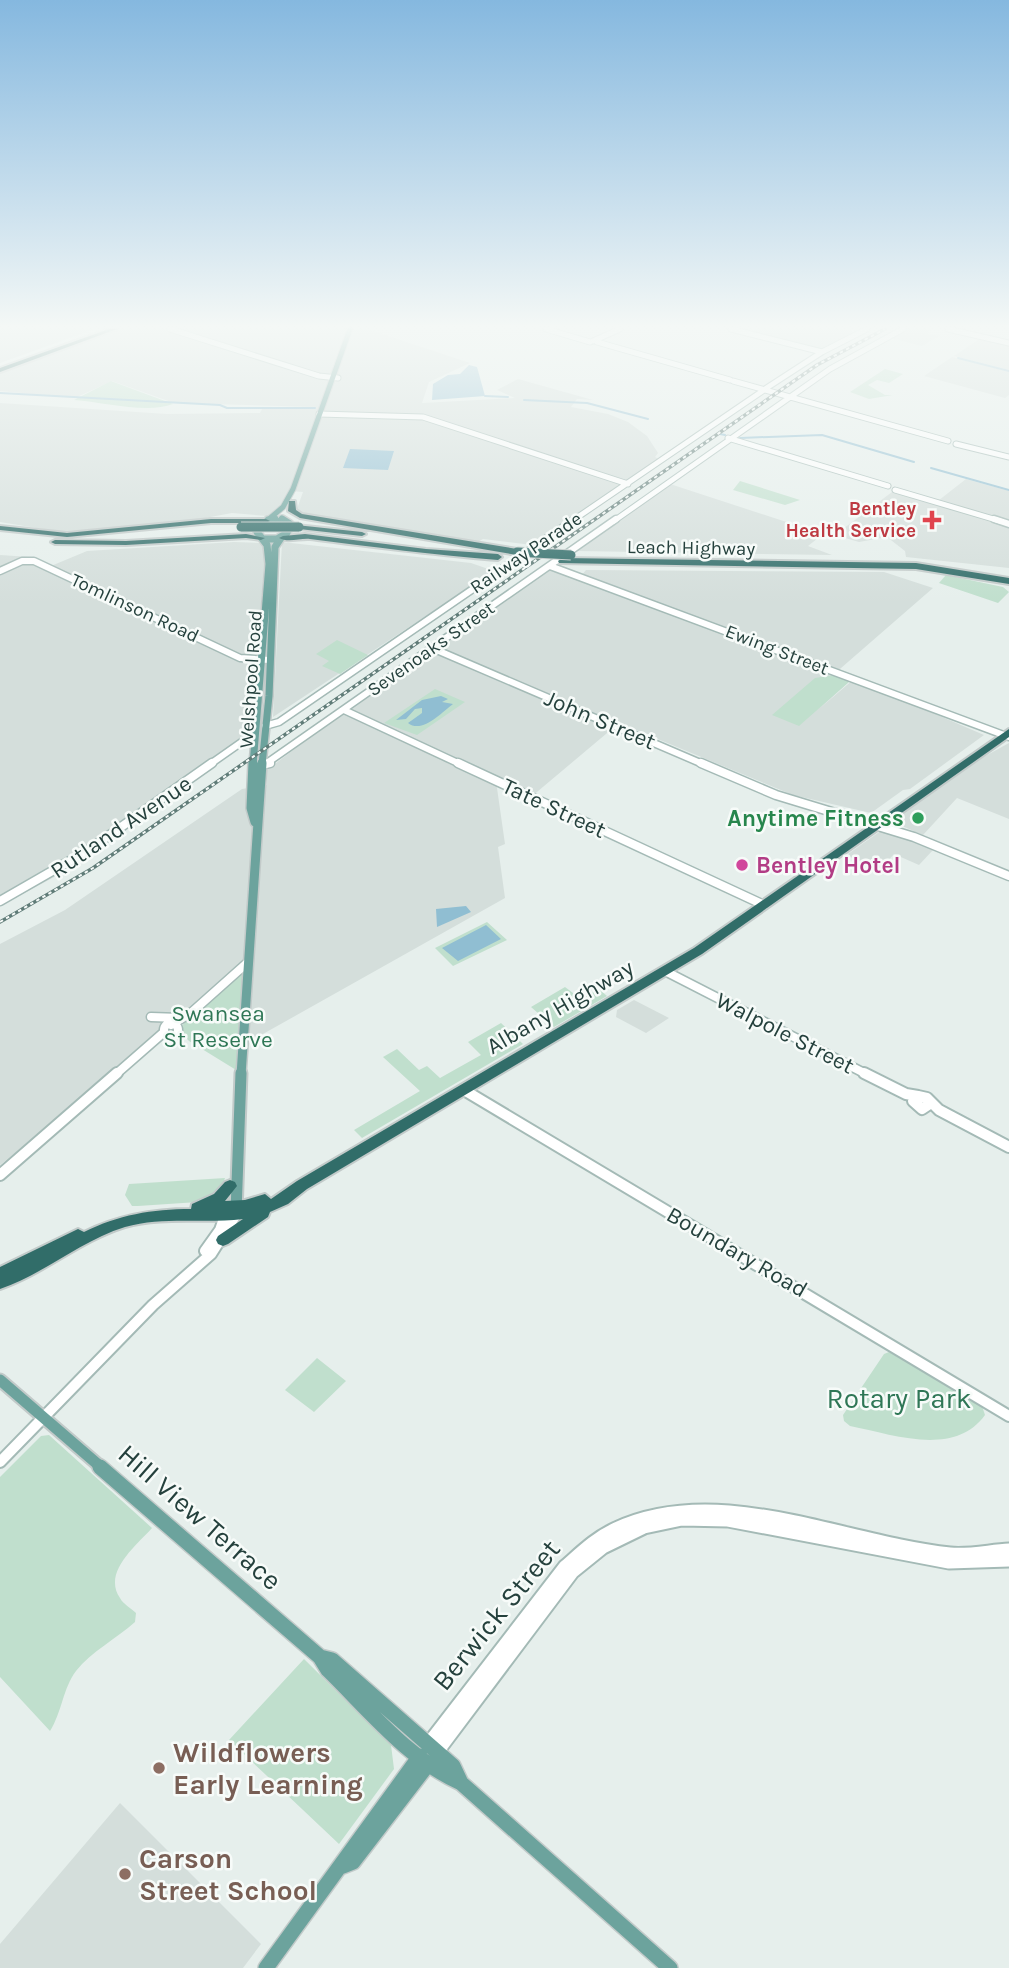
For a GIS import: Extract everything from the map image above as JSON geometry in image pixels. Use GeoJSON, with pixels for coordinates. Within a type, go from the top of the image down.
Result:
{"type":"FeatureCollection","features":[{"type":"Feature","properties":{"kind":"highway"},"geometry":{"type":"LineString","coordinates":[[292,503],[292,511],[300,516],[514,555]]}},
{"type":"Feature","properties":{"kind":"highway"},"geometry":{"type":"LineString","coordinates":[[286,520],[391,532]]}},
{"type":"Feature","properties":{"kind":"highway"},"geometry":{"type":"LineString","coordinates":[[0,531],[67,535],[211,521],[267,521]]}},
{"type":"Feature","properties":{"kind":"highway"},"geometry":{"type":"LineString","coordinates":[[0,531],[82,538],[242,529],[298,529],[514,555]]}},
{"type":"Feature","properties":{"kind":"highway"},"geometry":{"type":"LineString","coordinates":[[28,540],[99,541],[242,529]]}},
{"type":"Feature","properties":{"kind":"highway"},"geometry":{"type":"LineString","coordinates":[[298,529],[498,557]]}},
{"type":"Feature","properties":{"kind":"highway"},"geometry":{"type":"LineString","coordinates":[[0,531],[28,540],[91,544],[240,536],[262,539]]}},
{"type":"Feature","properties":{"kind":"highway"},"geometry":{"type":"LineString","coordinates":[[282,538],[304,536],[378,547],[498,557]]}},
{"type":"Feature","properties":{"kind":"highway"},"geometry":{"type":"LineString","coordinates":[[572,555],[640,558],[845,558]]}},
{"type":"Feature","properties":{"kind":"highway"},"geometry":{"type":"LineString","coordinates":[[572,555],[908,561],[1009,578]]}},
{"type":"Feature","properties":{"kind":"highway","name":"Leach Highway"},"geometry":{"type":"LineString","coordinates":[[498,557],[572,555],[883,566],[1009,578]]}},
{"type":"Feature","properties":{"kind":"highway","name":"Albany Highway"},"geometry":{"type":"LineString","coordinates":[[302,1185],[665,971],[764,905],[832,855],[842,843],[877,822],[1004,734],[1009,723]]}},
{"type":"Feature","properties":{"kind":"highway"},"geometry":{"type":"LineString","coordinates":[[185,1208],[214,1201],[233,1181]]}},
{"type":"Feature","properties":{"kind":"highway"},"geometry":{"type":"LineString","coordinates":[[223,1240],[302,1185]]}},
{"type":"Feature","properties":{"kind":"highway"},"geometry":{"type":"LineString","coordinates":[[0,1273],[111,1221],[156,1210],[185,1208],[231,1211],[302,1185]]}},
{"type":"Feature","properties":{"kind":"highway"},"geometry":{"type":"LineString","coordinates":[[0,1283],[129,1221],[275,1204]]}},
{"type":"Feature","properties":{"kind":"main road"},"geometry":{"type":"LineString","coordinates":[[282,538],[262,539],[258,530],[283,507],[297,480],[320,421]]}},
{"type":"Feature","properties":{"kind":"main road"},"geometry":{"type":"LineString","coordinates":[[267,521],[286,520],[283,516],[306,474],[321,421]]}},
{"type":"Feature","properties":{"kind":"main road"},"geometry":{"type":"LineString","coordinates":[[297,480],[306,474]]}},
{"type":"Feature","properties":{"kind":"main road","name":"Welshpool Road"},"geometry":{"type":"LineString","coordinates":[[258,763],[256,732],[267,658],[275,547],[290,527],[286,520]]}},
{"type":"Feature","properties":{"kind":"main road","name":"Welshpool Road"},"geometry":{"type":"LineString","coordinates":[[231,1211],[239,1183],[233,1181],[256,824],[251,808],[265,722],[269,564],[267,545],[262,539]]}},
{"type":"Feature","properties":{"kind":"main road","name":"Hill View Terrace"},"geometry":{"type":"LineString","coordinates":[[0,1380],[45,1416],[320,1657],[332,1660],[428,1754],[448,1779],[461,1783],[670,1968]]}},
{"type":"Feature","properties":{"kind":"main road","name":"Berwick Street"},"geometry":{"type":"LineString","coordinates":[[266,1968],[343,1866],[353,1862],[428,1754]]}},
{"type":"Feature","properties":{"kind":"street"},"geometry":{"type":"LineString","coordinates":[[435,421],[628,484]]}},
{"type":"Feature","properties":{"kind":"street","name":"Railway Parade"},"geometry":{"type":"LineString","coordinates":[[265,722],[288,715],[720,421]]}},
{"type":"Feature","properties":{"kind":"street","name":"Sevenoaks Street"},"geometry":{"type":"LineString","coordinates":[[258,763],[285,751],[550,566],[572,555],[660,485],[751,421]]}},
{"type":"Feature","properties":{"kind":"street"},"geometry":{"type":"LineString","coordinates":[[878,421],[1009,457]]}},
{"type":"Feature","properties":{"kind":"street"},"geometry":{"type":"LineString","coordinates":[[725,438],[1009,523]]}},
{"type":"Feature","properties":{"kind":"street","name":"Sevenoaks Street"},"geometry":{"type":"LineString","coordinates":[[572,555],[601,523],[660,485]]}},
{"type":"Feature","properties":{"kind":"street","name":"Tomlinson Road"},"geometry":{"type":"LineString","coordinates":[[0,571],[22,561],[34,561],[247,660],[267,658]]}},
{"type":"Feature","properties":{"kind":"street","name":"Ewing Street"},"geometry":{"type":"LineString","coordinates":[[550,566],[1004,734]]}},
{"type":"Feature","properties":{"kind":"street","name":"John Street"},"geometry":{"type":"LineString","coordinates":[[432,648],[798,803],[877,822],[1009,876]]}},
{"type":"Feature","properties":{"kind":"street","name":"Tate Street"},"geometry":{"type":"LineString","coordinates":[[344,710],[764,905]]}},
{"type":"Feature","properties":{"kind":"street","name":"Rutland Avenue"},"geometry":{"type":"LineString","coordinates":[[0,901],[75,859],[256,732]]}},
{"type":"Feature","properties":{"kind":"street","name":"Rutland Avenue"},"geometry":{"type":"LineString","coordinates":[[238,747],[255,745]]}},
{"type":"Feature","properties":{"kind":"street"},"geometry":{"type":"LineString","coordinates":[[0,1175],[175,1028],[247,963]]}},
{"type":"Feature","properties":{"kind":"street","name":"Walpole Street"},"geometry":{"type":"LineString","coordinates":[[665,971],[912,1097],[927,1098],[932,1107],[1009,1147]]}},
{"type":"Feature","properties":{"kind":"street"},"geometry":{"type":"LineString","coordinates":[[175,1028],[182,1018],[192,1012]]}},
{"type":"Feature","properties":{"kind":"street"},"geometry":{"type":"LineString","coordinates":[[151,1017],[182,1018]]}},
{"type":"Feature","properties":{"kind":"street","name":"Boundary Road"},"geometry":{"type":"LineString","coordinates":[[464,1090],[1009,1416]]}},
{"type":"Feature","properties":{"kind":"street"},"geometry":{"type":"LineString","coordinates":[[0,1462],[161,1297],[223,1240],[231,1211]]}},
{"type":"Feature","properties":{"kind":"street"},"geometry":{"type":"LineString","coordinates":[[161,1297],[166,1288],[208,1248],[231,1211]]}},
{"type":"Feature","properties":{"kind":"street","name":"Berwick Street"},"geometry":{"type":"LineString","coordinates":[[428,1754],[563,1567],[585,1546],[622,1524],[682,1510],[720,1510],[952,1554],[1009,1550]]}},
{"type":"Feature","properties":{"kind":"street","name":"Berwick Street"},"geometry":{"type":"LineString","coordinates":[[428,1754],[572,1572],[603,1548],[644,1527],[682,1519],[728,1520],[949,1562],[1009,1560]]}},
{"type":"Feature","properties":{"kind":"shaded area"},"geometry":{"type":"Polygon","coordinates":[[[0,421],[625,421],[647,436],[658,453],[655,457],[663,461],[540,546],[483,539],[474,544],[444,541],[304,514],[297,509],[303,492],[290,491],[274,514],[267,516],[232,513],[157,527],[122,527],[116,530],[55,531],[0,522],[0,421]]]}},
{"type":"Feature","properties":{"kind":"shaded area","name":"Bentley Health Service"},"geometry":{"type":"Polygon","coordinates":[[[966,479],[1009,491],[1009,568],[906,557],[905,551],[887,537],[859,542],[835,535],[892,492],[934,504],[966,479]]]}},
{"type":"Feature","properties":{"kind":"shaded area"},"geometry":{"type":"Polygon","coordinates":[[[670,484],[823,534],[808,546],[832,555],[577,551],[670,484]]]}},
{"type":"Feature","properties":{"kind":"shaded area"},"geometry":{"type":"Polygon","coordinates":[[[234,542],[261,543],[265,552],[252,719],[246,732],[223,755],[221,761],[58,875],[0,906],[0,555],[30,557],[51,566],[87,551],[234,542]]]}},
{"type":"Feature","properties":{"kind":"shaded area"},"geometry":{"type":"Polygon","coordinates":[[[282,542],[471,563],[494,571],[273,717],[282,542]]]}},
{"type":"Feature","properties":{"kind":"shaded area"},"geometry":{"type":"Polygon","coordinates":[[[546,565],[581,576],[586,570],[884,572],[933,588],[833,675],[850,681],[819,709],[854,679],[984,735],[910,789],[903,790],[871,813],[793,795],[619,723],[531,797],[496,781],[505,844],[498,847],[505,898],[247,1043],[250,960],[171,1030],[0,1165],[0,944],[65,910],[242,789],[267,785],[267,770],[411,660],[546,565]]]}},
{"type":"Feature","properties":{"kind":"shaded area"},"geometry":{"type":"Polygon","coordinates":[[[1009,743],[1009,819],[957,798],[923,835],[895,823],[894,820],[980,759],[1009,743]]]}},
{"type":"Feature","properties":{"kind":"shaded area"},"geometry":{"type":"Polygon","coordinates":[[[882,830],[933,850],[919,865],[894,854],[880,870],[850,857],[848,854],[882,830]]]}},
{"type":"Feature","properties":{"kind":"shaded area"},"geometry":{"type":"Polygon","coordinates":[[[634,1000],[669,1018],[646,1033],[616,1017],[617,1010],[634,1000]]]}},
{"type":"Feature","properties":{"kind":"shaded area","name":"Carson Street School"},"geometry":{"type":"Polygon","coordinates":[[[120,1803],[261,1944],[243,1968],[0,1968],[0,1944],[120,1803]]]}},
{"type":"Feature","properties":{"kind":"green space"},"geometry":{"type":"Polygon","coordinates":[[[740,481],[800,500],[785,505],[733,490],[740,481]]]}},
{"type":"Feature","properties":{"kind":"green space"},"geometry":{"type":"Polygon","coordinates":[[[946,575],[1003,587],[1009,592],[998,603],[939,583],[946,575]]]}},
{"type":"Feature","properties":{"kind":"green space"},"geometry":{"type":"Polygon","coordinates":[[[337,640],[368,655],[340,674],[322,666],[329,661],[316,654],[337,640]]]}},
{"type":"Feature","properties":{"kind":"green space"},"geometry":{"type":"Polygon","coordinates":[[[835,675],[850,681],[799,726],[772,715],[815,678],[835,675]]]}},
{"type":"Feature","properties":{"kind":"green space"},"geometry":{"type":"Polygon","coordinates":[[[435,689],[465,702],[417,735],[384,723],[435,689]]]}},
{"type":"Feature","properties":{"kind":"green space"},"geometry":{"type":"Polygon","coordinates":[[[487,922],[507,940],[453,966],[435,948],[487,922]]]}},
{"type":"Feature","properties":{"kind":"green space","name":"Swansea St Reserve"},"geometry":{"type":"Polygon","coordinates":[[[247,963],[241,1073],[189,1041],[179,1030],[193,1011],[247,963]]]}},
{"type":"Feature","properties":{"kind":"green space"},"geometry":{"type":"Polygon","coordinates":[[[565,987],[581,999],[599,989],[607,996],[554,1027],[531,1007],[565,987]]]}},
{"type":"Feature","properties":{"kind":"green space"},"geometry":{"type":"Polygon","coordinates":[[[501,1023],[523,1044],[362,1138],[354,1130],[420,1091],[383,1057],[397,1049],[419,1070],[427,1066],[440,1078],[481,1055],[468,1042],[501,1023]]]}},
{"type":"Feature","properties":{"kind":"green space"},"geometry":{"type":"Polygon","coordinates":[[[225,1178],[219,1194],[198,1202],[132,1206],[125,1195],[129,1184],[225,1178]]]}},
{"type":"Feature","properties":{"kind":"green space","name":"Rotary Park"},"geometry":{"type":"Polygon","coordinates":[[[889,1352],[982,1406],[985,1415],[972,1428],[957,1436],[940,1439],[922,1440],[850,1426],[844,1421],[843,1415],[884,1354],[889,1352]]]}},
{"type":"Feature","properties":{"kind":"green space"},"geometry":{"type":"Polygon","coordinates":[[[317,1358],[346,1381],[314,1412],[285,1390],[317,1358]]]}},
{"type":"Feature","properties":{"kind":"green space"},"geometry":{"type":"Polygon","coordinates":[[[49,1435],[152,1528],[124,1560],[115,1578],[120,1598],[136,1613],[135,1622],[76,1671],[50,1731],[0,1677],[0,1477],[41,1436],[49,1435]]]}},
{"type":"Feature","properties":{"kind":"green space"},"geometry":{"type":"Polygon","coordinates":[[[304,1659],[391,1745],[394,1769],[339,1844],[229,1740],[304,1659]]]}},
{"type":"Feature","properties":{"kind":"water"},"geometry":{"type":"Polygon","coordinates":[[[350,449],[394,451],[388,470],[343,468],[350,449]]]}},
{"type":"Feature","properties":{"kind":"water"},"geometry":{"type":"Polygon","coordinates":[[[441,696],[448,699],[442,702],[453,704],[431,721],[419,726],[408,723],[422,713],[422,708],[415,709],[406,719],[396,720],[422,700],[441,696]]]}},
{"type":"Feature","properties":{"kind":"water"},"geometry":{"type":"Polygon","coordinates":[[[466,906],[471,912],[437,927],[436,909],[466,906]]]}},
{"type":"Feature","properties":{"kind":"water"},"geometry":{"type":"Polygon","coordinates":[[[486,925],[501,939],[458,961],[442,948],[486,925]]]}},
{"type":"Feature","properties":{"kind":"waterway"},"geometry":{"type":"LineString","coordinates":[[720,434],[725,435]]}},
{"type":"Feature","properties":{"kind":"waterway"},"geometry":{"type":"LineString","coordinates":[[740,438],[822,435],[914,462]]}},
{"type":"Feature","properties":{"kind":"waterway"},"geometry":{"type":"LineString","coordinates":[[931,468],[1009,490]]}},
{"type":"Feature","properties":{"kind":"railway"},"geometry":{"type":"LineString","coordinates":[[0,922],[93,868],[737,421]]}},
{"type":"Feature","properties":{"kind":"place","name":"Bentley Health Service"},"geometry":{"type":"Point","coordinates":[932,520]}},
{"type":"Feature","properties":{"kind":"place","name":"Anytime Fitness"},"geometry":{"type":"Point","coordinates":[918,818]}},
{"type":"Feature","properties":{"kind":"place","name":"Bentley Hotel"},"geometry":{"type":"Point","coordinates":[742,865]}},
{"type":"Feature","properties":{"kind":"place","name":"Wildflowers Early Learning"},"geometry":{"type":"Point","coordinates":[159,1768]}},
{"type":"Feature","properties":{"kind":"place","name":"Carson Street School"},"geometry":{"type":"Point","coordinates":[125,1874]}}]}
